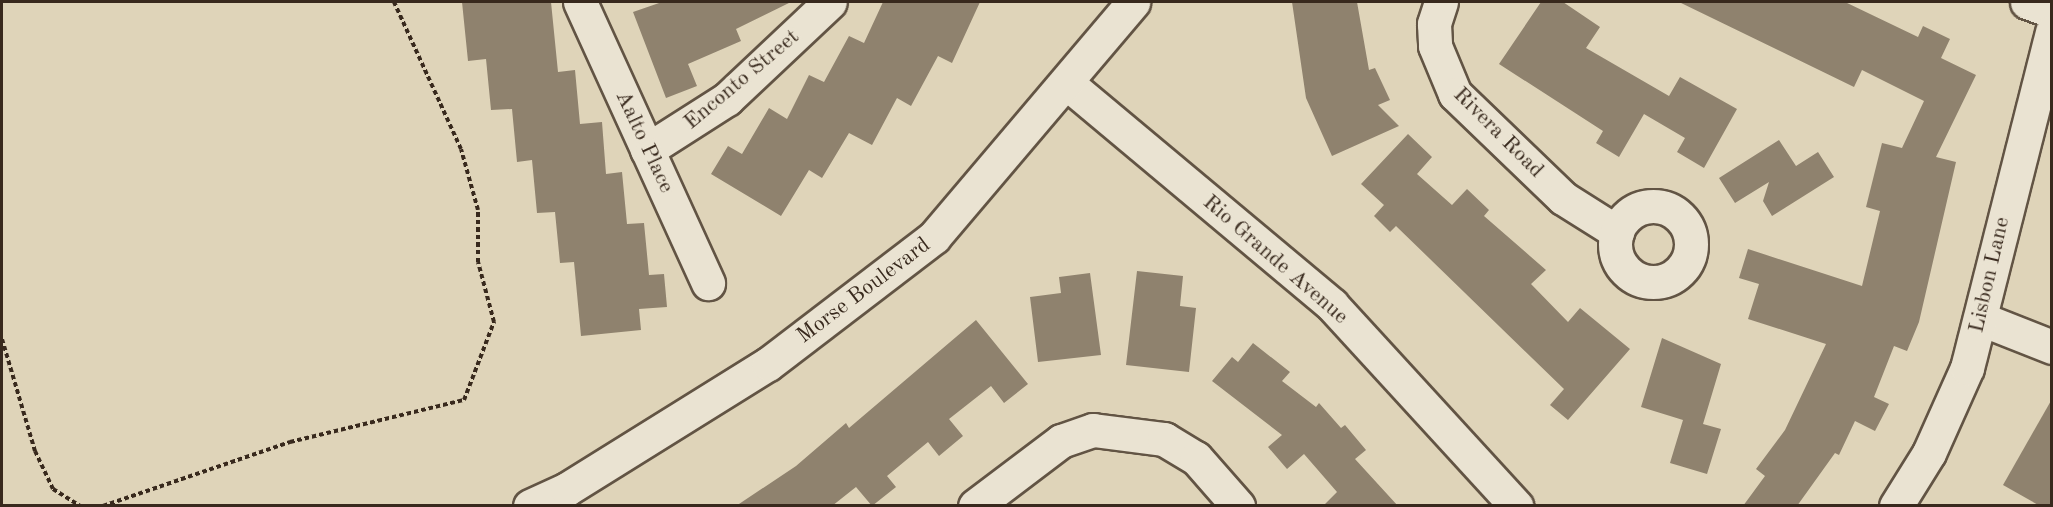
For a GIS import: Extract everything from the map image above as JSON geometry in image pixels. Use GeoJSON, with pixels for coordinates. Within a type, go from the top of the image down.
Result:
{"type":"FeatureCollection","features":[{"type":"Feature","properties":{"kind":"street","name":"Aalto Place"},"geometry":{"type":"LineString","coordinates":[[580,2],[708,283]]}},
{"type":"Feature","properties":{"kind":"street","name":"Enconto Street"},"geometry":{"type":"LineString","coordinates":[[647,150],[726,99],[830,2]]}},
{"type":"Feature","properties":{"kind":"street","name":"Morse Boulevard"},"geometry":{"type":"LineString","coordinates":[[530,506],[567,489],[768,364],[934,237],[1068,84],[1133,2]]}},
{"type":"Feature","properties":{"kind":"street","name":"Rivera Road"},"geometry":{"type":"LineString","coordinates":[[1441,2],[1435,46],[1455,94],[1563,198],[1617,232]]}},
{"type":"Feature","properties":{"kind":"street"},"geometry":{"type":"LineString","coordinates":[[2027,2],[2052,11]]}},
{"type":"Feature","properties":{"kind":"street","name":"Lisbon Lane"},"geometry":{"type":"LineString","coordinates":[[1896,506],[1953,402],[1981,319],[2052,33]]}},
{"type":"Feature","properties":{"kind":"street","name":"Rio Grande Avenue"},"geometry":{"type":"LineString","coordinates":[[1068,84],[1332,305],[1516,506]]}},
{"type":"Feature","properties":{"kind":"street"},"geometry":{"type":"LineString","coordinates":[[1981,319],[2052,347]]}},
{"type":"Feature","properties":{"kind":"street"},"geometry":{"type":"LineString","coordinates":[[975,506],[1061,441],[1093,430],[1164,439],[1196,458],[1238,506]]}},
{"type":"Feature","properties":{"kind":"path"},"geometry":{"type":"LineString","coordinates":[[103,506],[290,442],[464,400],[494,322],[478,262],[478,210],[460,149],[394,2]]}},
{"type":"Feature","properties":{"kind":"path"},"geometry":{"type":"LineString","coordinates":[[2,339],[35,451],[53,489],[80,506]]}},
{"type":"Feature","properties":{"kind":"building"},"geometry":{"type":"Polygon","coordinates":[[[462,2],[551,2],[558,72],[575,70],[580,124],[602,122],[606,174],[622,172],[627,224],[644,223],[649,275],[664,274],[667,307],[639,309],[641,330],[581,336],[574,262],[560,263],[555,212],[537,213],[532,160],[517,162],[512,109],[491,110],[486,59],[468,61],[462,2]]]}},
{"type":"Feature","properties":{"kind":"building"},"geometry":{"type":"Polygon","coordinates":[[[662,2],[791,2],[736,29],[741,41],[688,64],[697,86],[666,98],[633,12],[662,2]]]}},
{"type":"Feature","properties":{"kind":"building"},"geometry":{"type":"Polygon","coordinates":[[[883,2],[980,2],[952,63],[938,56],[911,106],[897,98],[872,145],[849,133],[822,178],[809,170],[781,216],[711,174],[728,146],[742,154],[769,108],[787,119],[809,75],[824,82],[849,36],[864,43],[883,2]]]}},
{"type":"Feature","properties":{"kind":"building"},"geometry":{"type":"Polygon","coordinates":[[[1292,2],[1357,2],[1369,70],[1375,68],[1390,100],[1378,105],[1399,126],[1332,156],[1306,98],[1292,2]]]}},
{"type":"Feature","properties":{"kind":"building"},"geometry":{"type":"Polygon","coordinates":[[[1541,2],[1563,2],[1600,27],[1586,48],[1669,96],[1680,77],[1737,109],[1704,168],[1677,152],[1685,138],[1644,114],[1619,157],[1596,143],[1603,131],[1499,64],[1541,2]]]}},
{"type":"Feature","properties":{"kind":"building"},"geometry":{"type":"Polygon","coordinates":[[[1679,2],[1845,2],[1918,37],[1923,26],[1950,39],[1941,58],[1976,75],[1936,157],[1956,162],[1919,322],[1907,351],[1894,346],[1874,397],[1889,404],[1875,431],[1855,421],[1839,455],[1835,453],[1797,506],[1743,506],[1765,476],[1756,469],[1785,430],[1826,344],[1748,319],[1759,284],[1739,278],[1748,249],[1862,286],[1880,211],[1866,207],[1882,143],[1902,148],[1924,101],[1862,70],[1854,87],[1679,2]]]}},
{"type":"Feature","properties":{"kind":"building"},"geometry":{"type":"Polygon","coordinates":[[[1408,134],[1432,157],[1417,174],[1452,205],[1467,189],[1489,210],[1484,216],[1546,270],[1531,284],[1568,322],[1580,308],[1630,349],[1568,420],[1550,405],[1564,389],[1396,226],[1390,232],[1374,216],[1384,205],[1361,184],[1408,134]]]}},
{"type":"Feature","properties":{"kind":"building"},"geometry":{"type":"Polygon","coordinates":[[[1779,140],[1796,166],[1818,152],[1834,177],[1772,216],[1763,201],[1769,182],[1735,203],[1719,178],[1779,140]]]}},
{"type":"Feature","properties":{"kind":"building"},"geometry":{"type":"Polygon","coordinates":[[[1137,271],[1183,276],[1180,306],[1196,308],[1189,372],[1126,365],[1137,271]]]}},
{"type":"Feature","properties":{"kind":"building"},"geometry":{"type":"Polygon","coordinates":[[[1090,273],[1101,355],[1038,362],[1030,297],[1061,293],[1059,277],[1090,273]]]}},
{"type":"Feature","properties":{"kind":"building"},"geometry":{"type":"Polygon","coordinates":[[[976,320],[1028,384],[1004,403],[991,386],[949,419],[963,436],[939,456],[928,442],[887,476],[896,487],[872,506],[856,487],[832,506],[736,506],[796,466],[846,423],[849,428],[976,320]]]}},
{"type":"Feature","properties":{"kind":"building"},"geometry":{"type":"Polygon","coordinates":[[[1662,338],[1721,364],[1703,424],[1721,429],[1707,474],[1670,463],[1683,420],[1641,407],[1662,338]]]}},
{"type":"Feature","properties":{"kind":"building"},"geometry":{"type":"Polygon","coordinates":[[[1253,343],[1290,372],[1282,381],[1316,407],[1319,403],[1341,428],[1345,425],[1366,450],[1355,459],[1398,506],[1323,506],[1337,492],[1304,454],[1287,469],[1268,447],[1282,435],[1212,381],[1232,357],[1238,362],[1253,343]]]}},
{"type":"Feature","properties":{"kind":"building"},"geometry":{"type":"Polygon","coordinates":[[[2052,399],[2052,506],[2040,506],[2003,485],[2052,399]]]}}]}
